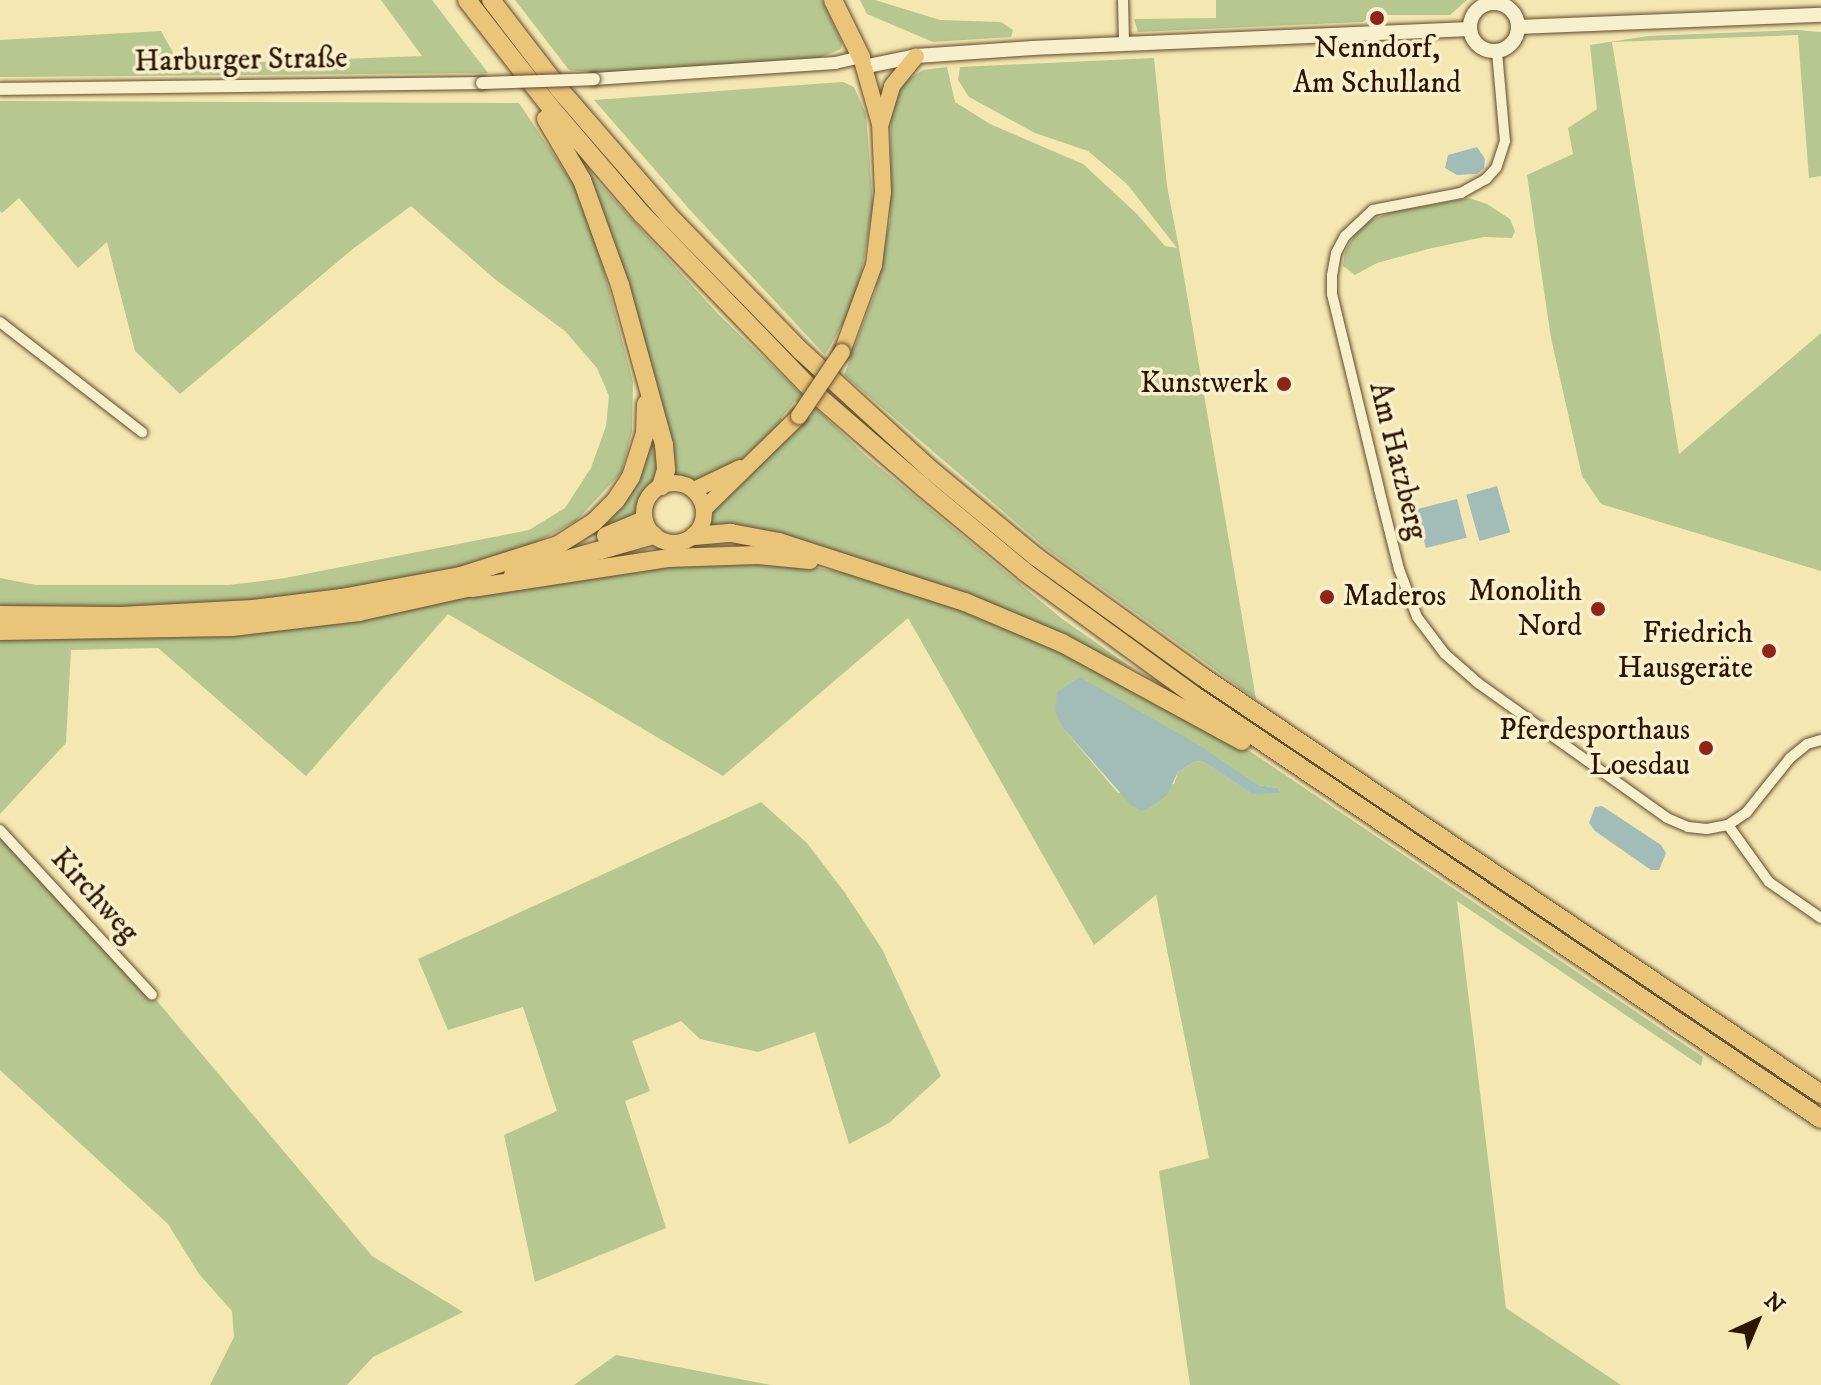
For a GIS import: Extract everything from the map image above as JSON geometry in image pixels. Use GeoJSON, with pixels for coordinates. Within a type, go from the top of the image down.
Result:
{"type":"FeatureCollection","features":[{"type":"Feature","properties":{"kind":"highway"},"geometry":{"type":"LineString","coordinates":[[833,0],[862,62]]}},
{"type":"Feature","properties":{"kind":"highway"},"geometry":{"type":"LineString","coordinates":[[468,2],[495,52],[557,135],[582,180],[620,285],[666,457],[661,486]]}},
{"type":"Feature","properties":{"kind":"highway"},"geometry":{"type":"LineString","coordinates":[[468,2],[551,108],[642,214],[819,397],[1025,572],[1192,694],[1821,1119]]}},
{"type":"Feature","properties":{"kind":"highway"},"geometry":{"type":"LineString","coordinates":[[493,2],[560,90],[671,218],[801,351],[932,471],[1035,556],[1203,677],[1821,1094]]}},
{"type":"Feature","properties":{"kind":"highway"},"geometry":{"type":"LineString","coordinates":[[454,578],[558,545],[594,522],[616,500],[631,477],[645,433],[646,398],[638,350]]}},
{"type":"Feature","properties":{"kind":"highway"},"geometry":{"type":"LineString","coordinates":[[0,615],[120,616],[253,609],[341,598],[454,578],[648,528]]}},
{"type":"Feature","properties":{"kind":"highway"},"geometry":{"type":"LineString","coordinates":[[472,588],[648,528]]}},
{"type":"Feature","properties":{"kind":"highway"},"geometry":{"type":"LineString","coordinates":[[694,536],[719,532],[770,540],[965,602],[1062,643],[1316,778]]}},
{"type":"Feature","properties":{"kind":"highway"},"geometry":{"type":"LineString","coordinates":[[0,631],[232,627],[359,612],[472,588],[599,567],[725,555],[792,557],[889,576]]}},
{"type":"Feature","properties":{"kind":"main road"},"geometry":{"type":"LineString","coordinates":[[1495,2],[1509,8],[1518,27],[1511,44],[1497,52],[1476,44],[1469,29],[1479,8],[1495,2]]}},
{"type":"Feature","properties":{"kind":"main road"},"geometry":{"type":"LineString","coordinates":[[1518,27],[1821,15]]}},
{"type":"Feature","properties":{"kind":"main road"},"geometry":{"type":"LineString","coordinates":[[704,509],[799,416],[842,352],[874,265],[883,192],[880,124],[862,62],[1124,42],[1469,29]]}},
{"type":"Feature","properties":{"kind":"main road"},"geometry":{"type":"LineString","coordinates":[[880,124],[892,86],[916,56]]}},
{"type":"Feature","properties":{"kind":"main road"},"geometry":{"type":"LineString","coordinates":[[694,490],[756,460]]}},
{"type":"Feature","properties":{"kind":"main road"},"geometry":{"type":"LineString","coordinates":[[678,483],[694,490],[704,509],[703,522],[694,536],[675,543],[648,528],[647,498],[661,486],[678,483]]}},
{"type":"Feature","properties":{"kind":"street"},"geometry":{"type":"LineString","coordinates":[[1123,0],[1124,42]]}},
{"type":"Feature","properties":{"kind":"street","name":"Am Hatzberg"},"geometry":{"type":"LineString","coordinates":[[1497,52],[1505,141],[1496,168],[1486,179],[1461,193],[1373,210],[1345,236],[1336,253],[1332,294],[1399,569],[1424,628],[1478,683],[1667,818],[1688,827],[1707,829],[1728,825]]}},
{"type":"Feature","properties":{"kind":"street","name":"Harburger Straße"},"geometry":{"type":"LineString","coordinates":[[0,89],[482,83],[862,62]]}},
{"type":"Feature","properties":{"kind":"street"},"geometry":{"type":"LineString","coordinates":[[0,322],[142,432]]}},
{"type":"Feature","properties":{"kind":"street"},"geometry":{"type":"LineString","coordinates":[[1821,740],[1807,744],[1790,758],[1760,799],[1728,825],[1769,882],[1821,918]]}},
{"type":"Feature","properties":{"kind":"street","name":"Kirchweg"},"geometry":{"type":"LineString","coordinates":[[0,830],[152,995]]}},
{"type":"Feature","properties":{"kind":"green space"},"geometry":{"type":"Polygon","coordinates":[[[381,0],[432,0],[488,73],[0,77],[0,40],[161,31],[180,65],[422,56],[381,0]]]}},
{"type":"Feature","properties":{"kind":"green space"},"geometry":{"type":"Polygon","coordinates":[[[515,0],[822,0],[842,43],[841,49],[811,61],[613,74],[569,70],[515,0]]]}},
{"type":"Feature","properties":{"kind":"green space"},"geometry":{"type":"Polygon","coordinates":[[[860,0],[875,0],[940,20],[1001,22],[1013,30],[1011,37],[933,42],[867,14],[860,0]]]}},
{"type":"Feature","properties":{"kind":"green space"},"geometry":{"type":"Polygon","coordinates":[[[1216,0],[1467,0],[1450,15],[1375,15],[1362,22],[1138,32],[1134,19],[1216,18],[1216,0]]]}},
{"type":"Feature","properties":{"kind":"green space"},"geometry":{"type":"Polygon","coordinates":[[[1797,30],[1821,32],[1821,176],[1809,178],[1798,35],[1612,42],[1679,454],[1821,333],[1821,571],[1601,504],[1582,476],[1551,338],[1527,175],[1573,154],[1568,128],[1597,109],[1590,45],[1648,36],[1797,30]]]}},
{"type":"Feature","properties":{"kind":"green space"},"geometry":{"type":"Polygon","coordinates":[[[1154,58],[1167,186],[1256,699],[1047,549],[844,375],[875,293],[890,220],[891,95],[896,87],[923,70],[947,67],[955,102],[990,124],[1083,164],[1137,214],[1165,246],[1177,248],[1127,184],[1088,151],[1035,133],[969,97],[958,80],[960,67],[1154,58]]]}},
{"type":"Feature","properties":{"kind":"green space"},"geometry":{"type":"Polygon","coordinates":[[[843,82],[854,87],[866,114],[873,206],[861,275],[847,317],[825,355],[690,210],[594,100],[843,82]]]}},
{"type":"Feature","properties":{"kind":"green space"},"geometry":{"type":"Polygon","coordinates":[[[0,101],[519,103],[578,191],[602,263],[633,382],[632,432],[621,473],[576,521],[509,557],[361,589],[278,601],[134,609],[0,611],[0,578],[36,585],[229,585],[285,578],[529,530],[565,508],[591,468],[606,426],[609,396],[597,368],[565,331],[496,280],[411,206],[354,248],[180,394],[135,351],[107,242],[78,268],[19,198],[2,213],[0,211],[0,101]]]}},
{"type":"Feature","properties":{"kind":"green space"},"geometry":{"type":"Polygon","coordinates":[[[578,160],[718,314],[866,456],[1061,618],[1135,670],[1076,641],[709,525],[713,508],[812,416],[795,401],[781,418],[784,423],[719,478],[700,485],[672,477],[578,160]]]}},
{"type":"Feature","properties":{"kind":"green space"},"geometry":{"type":"Polygon","coordinates":[[[1469,198],[1487,204],[1510,219],[1515,231],[1512,238],[1484,237],[1428,249],[1377,263],[1355,275],[1343,266],[1345,252],[1355,234],[1371,220],[1392,212],[1469,198]]]}},
{"type":"Feature","properties":{"kind":"green space"},"geometry":{"type":"Polygon","coordinates":[[[650,424],[662,463],[656,481],[643,495],[637,513],[618,528],[574,543],[607,516],[650,424]]]}},
{"type":"Feature","properties":{"kind":"green space"},"geometry":{"type":"Polygon","coordinates":[[[769,560],[867,576],[928,595],[1104,669],[1211,725],[1703,1057],[1701,1066],[1457,901],[1506,1308],[1621,1385],[1190,1385],[1159,1171],[1209,1158],[1156,895],[1094,945],[908,618],[723,776],[448,614],[306,776],[158,648],[71,650],[66,743],[0,814],[0,638],[614,570],[769,560]],[[1063,728],[1118,793],[1174,784],[1178,772],[1195,761],[1204,762],[1252,794],[1278,788],[1258,785],[1190,741],[1063,728]]]}},
{"type":"Feature","properties":{"kind":"green space"},"geometry":{"type":"Polygon","coordinates":[[[761,802],[807,843],[882,949],[941,1076],[889,1123],[849,1144],[815,1032],[758,1052],[700,1039],[681,1021],[632,1041],[650,1091],[625,1101],[666,1228],[535,1282],[504,1135],[557,1111],[523,1007],[448,1030],[418,959],[761,802]]]}},
{"type":"Feature","properties":{"kind":"green space"},"geometry":{"type":"Polygon","coordinates":[[[0,830],[152,995],[372,1256],[463,1312],[373,1357],[347,1385],[210,1385],[234,1337],[232,1311],[199,1274],[168,1224],[0,1070],[0,830]]]}},
{"type":"Feature","properties":{"kind":"green space"},"geometry":{"type":"Polygon","coordinates":[[[616,1355],[771,1385],[574,1385],[616,1355]]]}},
{"type":"Feature","properties":{"kind":"water"},"geometry":{"type":"Polygon","coordinates":[[[1477,147],[1485,159],[1484,168],[1477,174],[1457,175],[1445,168],[1448,155],[1477,147]]]}},
{"type":"Feature","properties":{"kind":"water"},"geometry":{"type":"Polygon","coordinates":[[[1497,486],[1510,532],[1479,541],[1466,495],[1497,486]]]}},
{"type":"Feature","properties":{"kind":"water"},"geometry":{"type":"Polygon","coordinates":[[[1457,499],[1467,538],[1426,548],[1416,509],[1457,499]]]}},
{"type":"Feature","properties":{"kind":"water"},"geometry":{"type":"Polygon","coordinates":[[[1080,677],[1202,747],[1258,785],[1278,788],[1280,793],[1252,794],[1204,762],[1195,761],[1178,772],[1167,795],[1151,807],[1142,811],[1131,805],[1063,728],[1055,711],[1057,692],[1080,677]]]}},
{"type":"Feature","properties":{"kind":"water"},"geometry":{"type":"Polygon","coordinates":[[[1602,806],[1661,845],[1666,853],[1659,870],[1651,870],[1595,831],[1589,823],[1595,807],[1602,806]]]}},
{"type":"Feature","properties":{"kind":"place","name":"Nenndorf, Am Schulland"},"geometry":{"type":"Point","coordinates":[1377,18]}},
{"type":"Feature","properties":{"kind":"place","name":"Kunstwerk"},"geometry":{"type":"Point","coordinates":[1284,384]}},
{"type":"Feature","properties":{"kind":"place","name":"Maderos"},"geometry":{"type":"Point","coordinates":[1327,597]}},
{"type":"Feature","properties":{"kind":"place","name":"Monolith Nord"},"geometry":{"type":"Point","coordinates":[1598,609]}},
{"type":"Feature","properties":{"kind":"place","name":"Friedrich Hausgeräte"},"geometry":{"type":"Point","coordinates":[1769,651]}},
{"type":"Feature","properties":{"kind":"place","name":"Pferdesporthaus Loesdau"},"geometry":{"type":"Point","coordinates":[1706,748]}}]}
